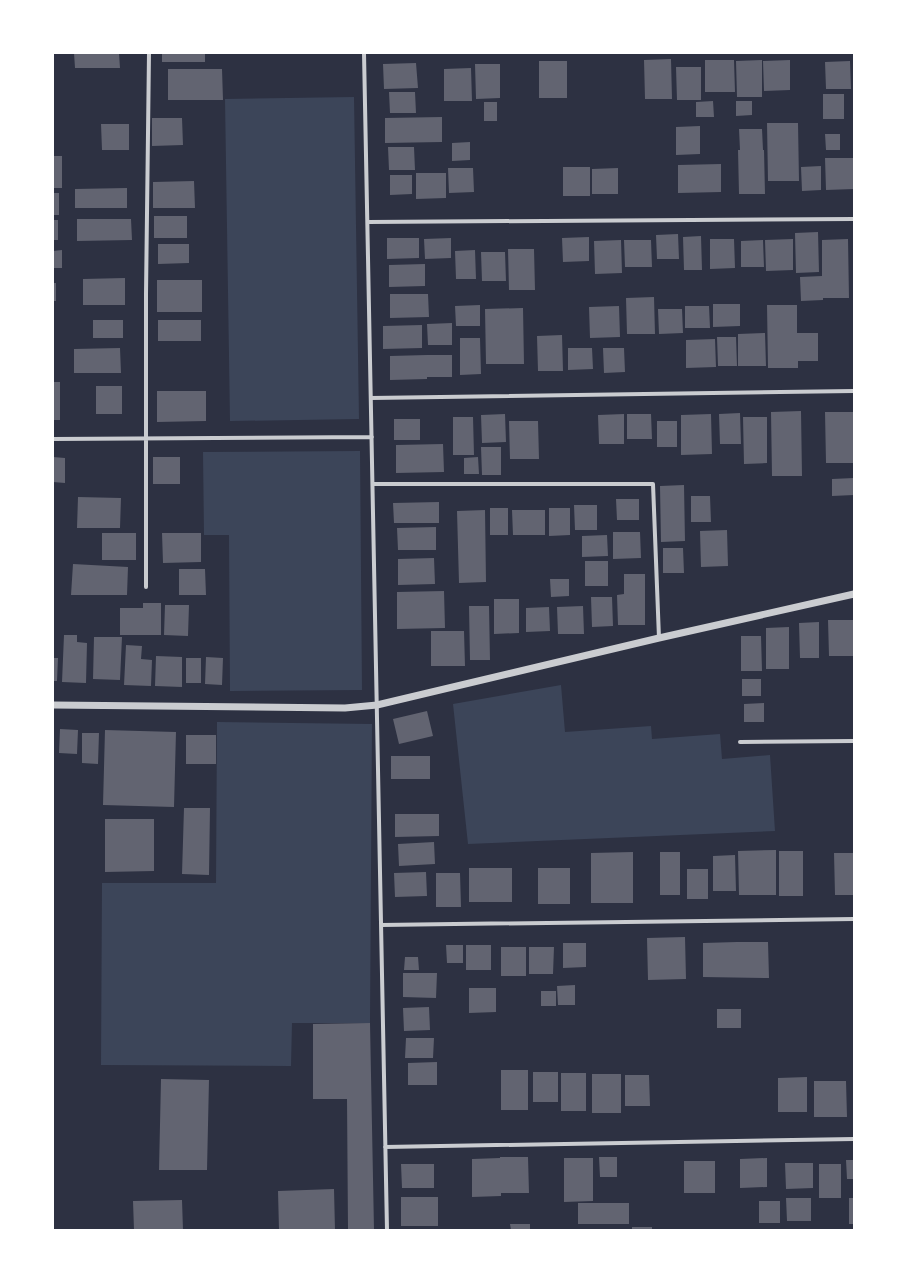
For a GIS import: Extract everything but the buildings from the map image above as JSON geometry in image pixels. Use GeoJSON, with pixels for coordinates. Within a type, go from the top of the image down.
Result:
{"type":"FeatureCollection","features":[{"type":"Feature","properties":{"kind":"street"},"geometry":{"type":"LineString","coordinates":[[146,587],[145,438],[149,53]]}},
{"type":"Feature","properties":{"kind":"street"},"geometry":{"type":"LineString","coordinates":[[364,53],[387,1230]]}},
{"type":"Feature","properties":{"kind":"street"},"geometry":{"type":"LineString","coordinates":[[368,222],[854,219]]}},
{"type":"Feature","properties":{"kind":"street"},"geometry":{"type":"LineString","coordinates":[[371,398],[854,391]]}},
{"type":"Feature","properties":{"kind":"street"},"geometry":{"type":"LineString","coordinates":[[53,439],[372,437]]}},
{"type":"Feature","properties":{"kind":"street"},"geometry":{"type":"LineString","coordinates":[[373,484],[653,484],[659,638]]}},
{"type":"Feature","properties":{"kind":"street"},"geometry":{"type":"LineString","coordinates":[[53,705],[346,708],[377,705],[659,638],[854,594]]}},
{"type":"Feature","properties":{"kind":"street"},"geometry":{"type":"LineString","coordinates":[[740,742],[854,741]]}},
{"type":"Feature","properties":{"kind":"street"},"geometry":{"type":"LineString","coordinates":[[381,926],[854,919]]}},
{"type":"Feature","properties":{"kind":"street"},"geometry":{"type":"LineString","coordinates":[[385,1147],[854,1139]]}},
{"type":"Feature","properties":{"kind":"shaded area"},"geometry":{"type":"Polygon","coordinates":[[[354,97],[359,419],[230,421],[225,99],[354,97]]]}},
{"type":"Feature","properties":{"kind":"shaded area"},"geometry":{"type":"Polygon","coordinates":[[[360,451],[362,690],[230,691],[229,535],[204,535],[203,452],[360,451]]]}},
{"type":"Feature","properties":{"kind":"shaded area"},"geometry":{"type":"Polygon","coordinates":[[[561,685],[565,732],[651,726],[652,739],[720,734],[722,759],[770,755],[775,831],[468,844],[453,704],[561,685]]]}},
{"type":"Feature","properties":{"kind":"shaded area"},"geometry":{"type":"Polygon","coordinates":[[[217,722],[372,724],[370,1023],[292,1023],[291,1066],[101,1065],[102,883],[216,883],[217,722]]]}}]}
